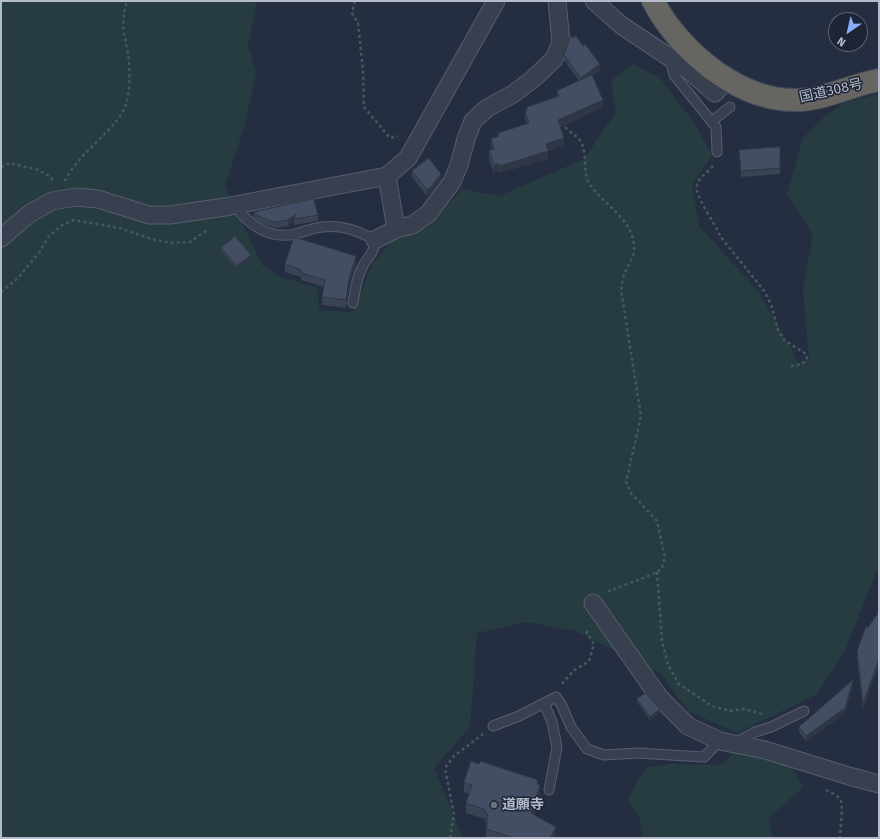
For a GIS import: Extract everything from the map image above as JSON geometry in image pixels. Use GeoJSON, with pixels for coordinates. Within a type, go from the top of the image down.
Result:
{"type":"FeatureCollection","features":[{"type":"Feature","properties":{"kind":"highway","name":"国道308号"},"geometry":{"type":"LineString","coordinates":[[653,1],[659,12],[674,32],[690,50],[708,66],[727,79],[748,89],[769,96],[790,100],[809,99],[844,91],[873,78]]}},
{"type":"Feature","properties":{"kind":"street"},"geometry":{"type":"LineString","coordinates":[[1,238],[29,214],[52,201],[62,199],[76,197],[98,199],[149,215],[170,215],[230,206],[387,176],[408,158],[496,1]]}},
{"type":"Feature","properties":{"kind":"street"},"geometry":{"type":"LineString","coordinates":[[375,240],[396,229],[412,225],[428,214],[452,182],[473,121],[487,108],[513,94],[533,79],[554,59],[561,42],[557,1]]}},
{"type":"Feature","properties":{"kind":"street"},"geometry":{"type":"LineString","coordinates":[[594,1],[621,25],[690,71],[715,93],[727,79]]}},
{"type":"Feature","properties":{"kind":"street"},"geometry":{"type":"LineString","coordinates":[[387,176],[396,229]]}},
{"type":"Feature","properties":{"kind":"street"},"geometry":{"type":"LineString","coordinates":[[593,603],[660,697],[688,726],[727,743],[765,750],[879,784]]}},
{"type":"Feature","properties":{"kind":"lane"},"geometry":{"type":"LineString","coordinates":[[670,59],[674,76],[716,127],[717,152]]}},
{"type":"Feature","properties":{"kind":"lane"},"geometry":{"type":"LineString","coordinates":[[712,122],[730,107]]}},
{"type":"Feature","properties":{"kind":"lane"},"geometry":{"type":"LineString","coordinates":[[230,206],[253,226],[266,233],[280,235],[294,234],[314,228],[338,227],[354,229],[375,240],[375,246],[362,268],[356,283],[353,303]]}},
{"type":"Feature","properties":{"kind":"lane"},"geometry":{"type":"LineString","coordinates":[[493,726],[519,716],[556,697],[561,704],[571,728],[587,748],[604,755],[638,753],[704,757],[727,743],[771,727],[804,711]]}},
{"type":"Feature","properties":{"kind":"lane"},"geometry":{"type":"LineString","coordinates":[[544,703],[552,722],[557,748],[549,790]]}},
{"type":"Feature","properties":{"kind":"path"},"geometry":{"type":"LineString","coordinates":[[62,199],[62,187],[69,173],[117,120],[126,106],[129,62],[123,31],[123,14],[127,1]]}},
{"type":"Feature","properties":{"kind":"path"},"geometry":{"type":"LineString","coordinates":[[355,1],[352,14],[358,23],[363,71],[364,107],[390,138],[400,136]]}},
{"type":"Feature","properties":{"kind":"path"},"geometry":{"type":"LineString","coordinates":[[556,697],[561,685],[573,671],[589,661],[594,644],[587,633],[585,616],[593,603],[603,594],[634,580],[652,575],[662,569],[664,557],[657,521],[632,493],[626,482],[641,416],[621,290],[623,277],[632,261],[635,247],[627,222],[605,203],[588,182],[585,151],[582,142],[564,127],[561,120]]}},
{"type":"Feature","properties":{"kind":"path"},"geometry":{"type":"LineString","coordinates":[[717,152],[716,163],[699,180],[696,186],[698,194],[720,236],[765,292],[772,306],[778,330],[784,340],[806,354],[807,358],[805,362],[801,365],[791,366]]}},
{"type":"Feature","properties":{"kind":"path"},"geometry":{"type":"LineString","coordinates":[[1,167],[10,163],[38,170],[51,177],[62,199]]}},
{"type":"Feature","properties":{"kind":"path"},"geometry":{"type":"LineString","coordinates":[[1,292],[17,280],[39,253],[49,236],[62,225],[74,220],[119,228],[155,240],[172,243],[190,242],[204,234],[220,221],[230,206]]}},
{"type":"Feature","properties":{"kind":"path"},"geometry":{"type":"LineString","coordinates":[[657,572],[662,641],[668,665],[680,684],[712,706],[731,711],[744,709],[787,719]]}},
{"type":"Feature","properties":{"kind":"path"},"geometry":{"type":"LineString","coordinates":[[450,838],[454,814],[445,768],[454,756],[493,726]]}},
{"type":"Feature","properties":{"kind":"path"},"geometry":{"type":"LineString","coordinates":[[821,786],[840,799],[842,807],[840,838]]}},
{"type":"Feature","properties":{"kind":"green space"},"geometry":{"type":"Polygon","coordinates":[[[1,1],[257,1],[248,46],[256,72],[245,124],[225,186],[262,265],[281,277],[318,288],[319,310],[353,312],[372,264],[393,240],[428,227],[462,189],[499,196],[584,159],[616,112],[611,81],[633,64],[660,78],[693,121],[712,155],[692,185],[699,226],[759,292],[799,363],[809,359],[803,287],[813,235],[787,194],[803,138],[824,117],[844,103],[879,94],[879,565],[845,651],[817,694],[737,733],[688,711],[662,675],[576,631],[526,622],[477,633],[470,727],[434,768],[463,838],[1,838],[1,1]]]}},
{"type":"Feature","properties":{"kind":"green space"},"geometry":{"type":"Polygon","coordinates":[[[735,752],[791,766],[803,787],[769,818],[772,838],[643,838],[639,817],[628,800],[637,781],[648,767],[671,764],[721,765],[735,752]]]}},
{"type":"Feature","properties":{"kind":"building"},"geometry":{"type":"Polygon","coordinates":[[[571,36],[572,38],[576,36],[583,46],[585,44],[600,64],[581,78],[564,55],[571,36]]]}},
{"type":"Feature","properties":{"kind":"building"},"geometry":{"type":"Polygon","coordinates":[[[592,75],[603,100],[558,120],[564,138],[546,144],[548,151],[500,166],[499,164],[494,165],[489,150],[494,149],[491,139],[499,136],[498,133],[529,123],[525,111],[527,110],[527,107],[559,96],[557,91],[592,75]]]}},
{"type":"Feature","properties":{"kind":"building"},"geometry":{"type":"Polygon","coordinates":[[[780,147],[780,168],[741,171],[739,150],[780,147]]]}},
{"type":"Feature","properties":{"kind":"building"},"geometry":{"type":"Polygon","coordinates":[[[429,158],[441,174],[427,190],[412,171],[429,158]]]}},
{"type":"Feature","properties":{"kind":"building"},"geometry":{"type":"Polygon","coordinates":[[[314,199],[318,215],[294,219],[296,214],[288,220],[275,222],[263,218],[254,212],[314,199]]]}},
{"type":"Feature","properties":{"kind":"building"},"geometry":{"type":"Polygon","coordinates":[[[235,236],[251,255],[237,266],[221,248],[235,236]]]}},
{"type":"Feature","properties":{"kind":"building"},"geometry":{"type":"Polygon","coordinates":[[[294,237],[356,256],[349,279],[346,300],[322,297],[325,280],[301,273],[301,270],[285,264],[294,237]]]}},
{"type":"Feature","properties":{"kind":"building"},"geometry":{"type":"Polygon","coordinates":[[[879,612],[879,659],[863,704],[857,651],[866,626],[868,627],[879,612]]]}},
{"type":"Feature","properties":{"kind":"building"},"geometry":{"type":"Polygon","coordinates":[[[853,680],[845,708],[806,736],[799,727],[853,680]]]}},
{"type":"Feature","properties":{"kind":"building"},"geometry":{"type":"Polygon","coordinates":[[[646,693],[660,709],[650,717],[637,699],[646,693]]]}},
{"type":"Feature","properties":{"kind":"building"},"geometry":{"type":"Polygon","coordinates":[[[471,761],[479,764],[480,761],[538,780],[537,784],[540,785],[531,813],[556,827],[550,838],[514,838],[486,829],[488,820],[486,819],[488,814],[485,813],[486,810],[466,803],[472,785],[464,783],[471,761]]]}},
{"type":"Feature","properties":{"kind":"place","name":"道願寺"},"geometry":{"type":"Point","coordinates":[494,805]}}]}
